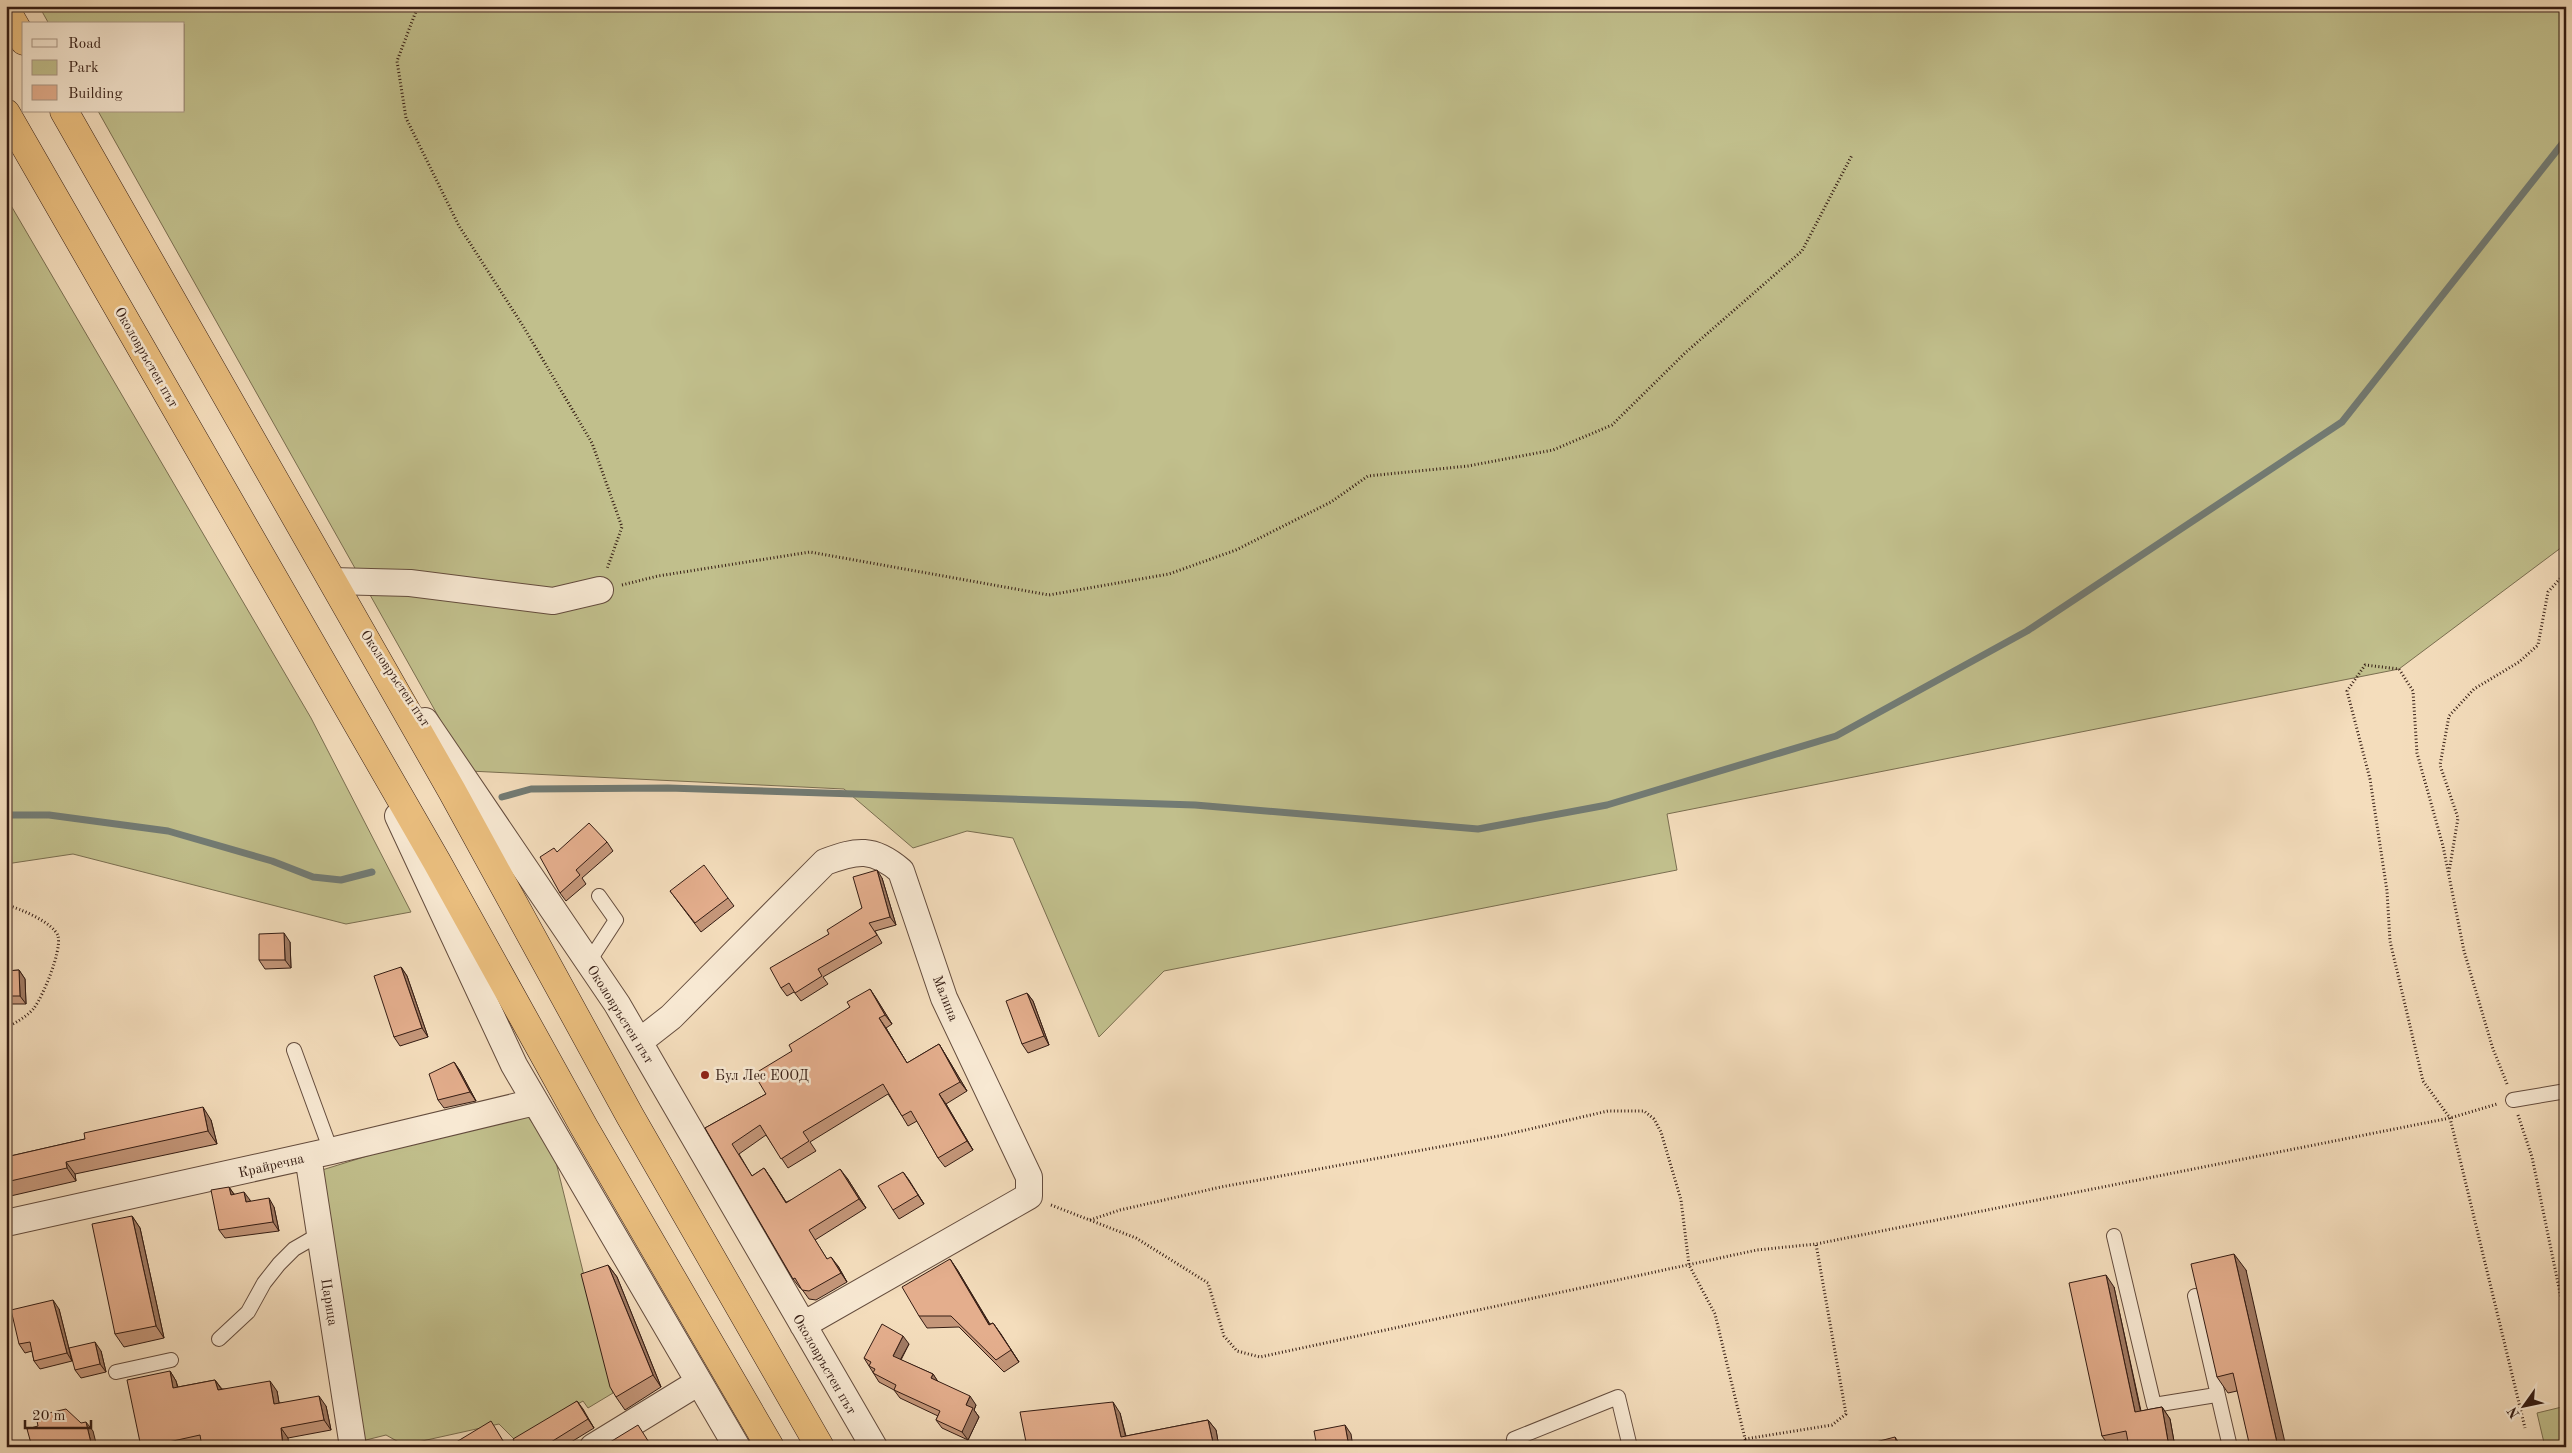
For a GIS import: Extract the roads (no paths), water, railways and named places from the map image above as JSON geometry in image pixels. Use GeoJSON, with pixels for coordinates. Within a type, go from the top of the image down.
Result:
{"type":"FeatureCollection","features":[{"type":"Feature","properties":{"kind":"highway"},"geometry":{"type":"LineString","coordinates":[[6,10],[22,38]]}},
{"type":"Feature","properties":{"kind":"highway","name":"Околовръстен път"},"geometry":{"type":"LineString","coordinates":[[65,112],[457,800],[630,1116],[820,1447]]}},
{"type":"Feature","properties":{"kind":"highway","name":"Околовръстен път"},"geometry":{"type":"LineString","coordinates":[[6,113],[347,704],[584,1127],[770,1447]]}},
{"type":"Feature","properties":{"kind":"street"},"geometry":{"type":"LineString","coordinates":[[337,590],[410,583],[553,601],[600,590]]}},
{"type":"Feature","properties":{"kind":"street","name":"Околовръстен път"},"geometry":{"type":"LineString","coordinates":[[337,590],[617,1004],[874,1447]]}},
{"type":"Feature","properties":{"kind":"street","name":"Околовръстен път"},"geometry":{"type":"LineString","coordinates":[[347,704],[514,1064],[737,1447]]}},
{"type":"Feature","properties":{"kind":"street","name":"Малина"},"geometry":{"type":"LineString","coordinates":[[639,1042],[671,1016],[825,862],[850,852],[869,852],[887,859],[901,871],[944,998],[1029,1176],[1029,1196],[802,1325]]}},
{"type":"Feature","properties":{"kind":"street","name":"Крайречна"},"geometry":{"type":"LineString","coordinates":[[6,1224],[320,1154],[536,1102]]}},
{"type":"Feature","properties":{"kind":"street","name":"Царица"},"geometry":{"type":"LineString","coordinates":[[320,1154],[320,1234],[353,1447]]}},
{"type":"Feature","properties":{"kind":"street"},"geometry":{"type":"LineString","coordinates":[[593,1447],[699,1382]]}},
{"type":"Feature","properties":{"kind":"lane"},"geometry":{"type":"LineString","coordinates":[[591,967],[590,960],[616,920],[599,896]]}},
{"type":"Feature","properties":{"kind":"lane"},"geometry":{"type":"LineString","coordinates":[[294,1050],[320,1154]]}},
{"type":"Feature","properties":{"kind":"lane"},"geometry":{"type":"LineString","coordinates":[[2513,1100],[2566,1091]]}},
{"type":"Feature","properties":{"kind":"lane"},"geometry":{"type":"LineString","coordinates":[[219,1339],[248,1312],[264,1283],[279,1264],[294,1249],[320,1234]]}},
{"type":"Feature","properties":{"kind":"lane"},"geometry":{"type":"LineString","coordinates":[[2114,1236],[2154,1405],[2216,1395]]}},
{"type":"Feature","properties":{"kind":"lane"},"geometry":{"type":"LineString","coordinates":[[2195,1296],[2216,1395],[2230,1447]]}},
{"type":"Feature","properties":{"kind":"lane"},"geometry":{"type":"LineString","coordinates":[[116,1372],[171,1360]]}},
{"type":"Feature","properties":{"kind":"lane"},"geometry":{"type":"LineString","coordinates":[[1513,1447],[1514,1439],[1618,1396],[1630,1447]]}},
{"type":"Feature","properties":{"kind":"waterway"},"geometry":{"type":"LineString","coordinates":[[502,797],[531,789],[668,788],[1195,805],[1478,829],[1607,805],[1836,736],[2027,631],[2342,422],[2566,139]]}},
{"type":"Feature","properties":{"kind":"waterway"},"geometry":{"type":"LineString","coordinates":[[6,815],[49,815],[168,831],[272,861],[313,877],[341,880],[372,872]]}},
{"type":"Feature","properties":{"kind":"place","name":"Бул Лес ЕООД"},"geometry":{"type":"Point","coordinates":[705,1075]}}]}
